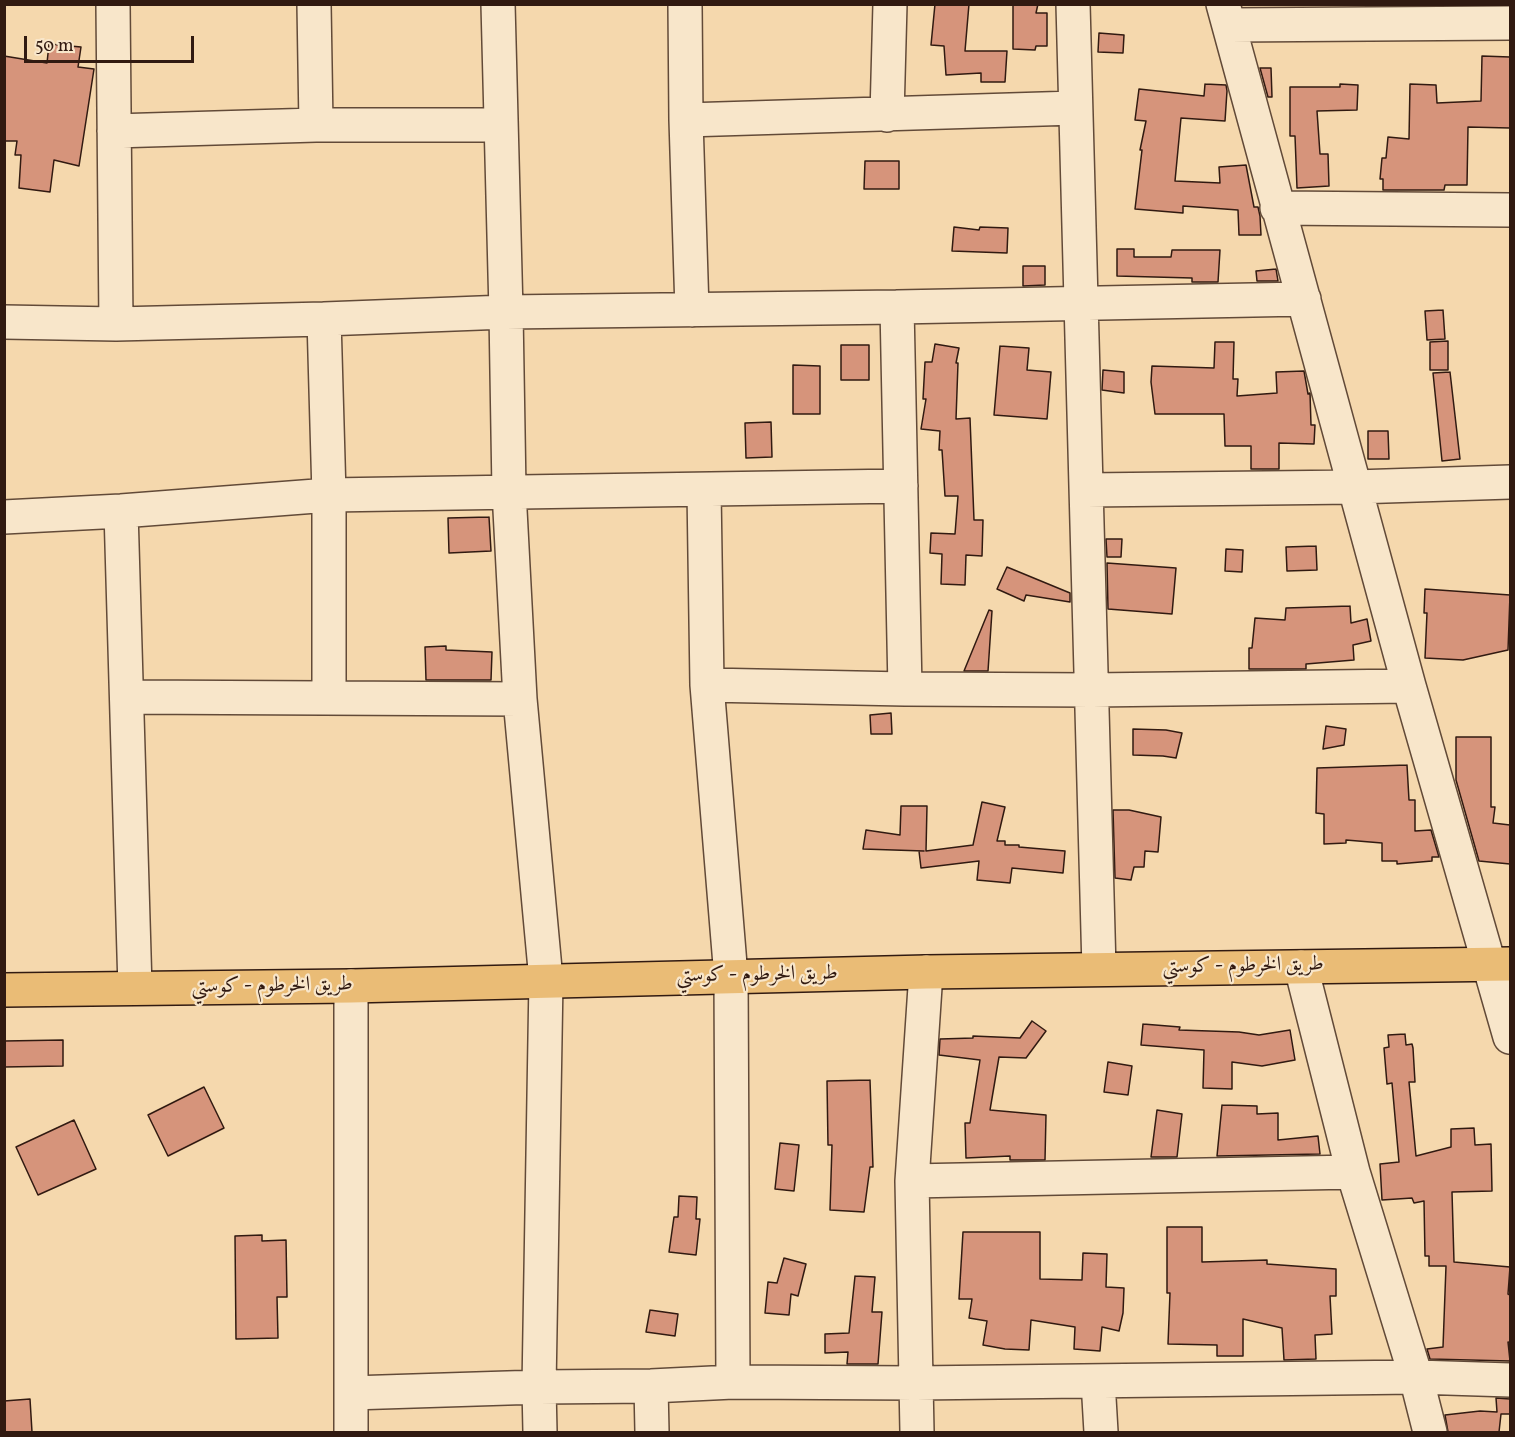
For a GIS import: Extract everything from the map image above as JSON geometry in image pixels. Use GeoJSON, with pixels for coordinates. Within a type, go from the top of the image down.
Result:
{"type":"FeatureCollection","features":[{"type":"Feature","properties":{"kind":"highway","name":"طريق الخرطوم - كوستي"},"geometry":{"type":"LineString","coordinates":[[4,990],[351,986],[926,972],[1500,964]]}},
{"type":"Feature","properties":{"kind":"street"},"geometry":{"type":"LineString","coordinates":[[113,4],[116,324]]}},
{"type":"Feature","properties":{"kind":"street"},"geometry":{"type":"LineString","coordinates":[[314,4],[315,125]]}},
{"type":"Feature","properties":{"kind":"street"},"geometry":{"type":"LineString","coordinates":[[498,4],[509,491],[520,699],[546,980],[540,1432]]}},
{"type":"Feature","properties":{"kind":"street"},"geometry":{"type":"LineString","coordinates":[[685,4],[692,310]]}},
{"type":"Feature","properties":{"kind":"street"},"geometry":{"type":"LineString","coordinates":[[887,114],[890,4]]}},
{"type":"Feature","properties":{"kind":"street"},"geometry":{"type":"LineString","coordinates":[[1073,4],[1099,969]]}},
{"type":"Feature","properties":{"kind":"street"},"geometry":{"type":"LineString","coordinates":[[1510,23],[1226,15],[1409,686],[1500,964],[1510,1037]]}},
{"type":"Feature","properties":{"kind":"street"},"geometry":{"type":"LineString","coordinates":[[686,120],[1075,108]]}},
{"type":"Feature","properties":{"kind":"street"},"geometry":{"type":"LineString","coordinates":[[114,130],[315,125],[500,125]]}},
{"type":"Feature","properties":{"kind":"street"},"geometry":{"type":"LineString","coordinates":[[1277,208],[1510,210]]}},
{"type":"Feature","properties":{"kind":"street"},"geometry":{"type":"LineString","coordinates":[[4,322],[116,324],[506,312],[897,307],[1304,298]]}},
{"type":"Feature","properties":{"kind":"street"},"geometry":{"type":"LineString","coordinates":[[897,307],[905,689]]}},
{"type":"Feature","properties":{"kind":"street"},"geometry":{"type":"LineString","coordinates":[[324,319],[329,495],[329,698]]}},
{"type":"Feature","properties":{"kind":"street"},"geometry":{"type":"LineString","coordinates":[[1087,490],[1355,488],[1510,482]]}},
{"type":"Feature","properties":{"kind":"street"},"geometry":{"type":"LineString","coordinates":[[4,517],[121,511],[329,495],[901,486]]}},
{"type":"Feature","properties":{"kind":"street"},"geometry":{"type":"LineString","coordinates":[[704,490],[707,685],[731,977],[733,1382]]}},
{"type":"Feature","properties":{"kind":"street"},"geometry":{"type":"LineString","coordinates":[[121,511],[135,988]]}},
{"type":"Feature","properties":{"kind":"street"},"geometry":{"type":"LineString","coordinates":[[707,685],[1092,690],[1409,686]]}},
{"type":"Feature","properties":{"kind":"street"},"geometry":{"type":"LineString","coordinates":[[128,697],[520,699]]}},
{"type":"Feature","properties":{"kind":"street"},"geometry":{"type":"LineString","coordinates":[[1301,967],[1353,1172],[1416,1377],[1430,1432]]}},
{"type":"Feature","properties":{"kind":"street"},"geometry":{"type":"LineString","coordinates":[[917,1432],[912,1181],[926,972]]}},
{"type":"Feature","properties":{"kind":"street"},"geometry":{"type":"LineString","coordinates":[[351,986],[351,1432]]}},
{"type":"Feature","properties":{"kind":"street"},"geometry":{"type":"LineString","coordinates":[[912,1181],[1353,1172]]}},
{"type":"Feature","properties":{"kind":"street"},"geometry":{"type":"LineString","coordinates":[[351,1393],[733,1382],[916,1383],[1416,1377],[1510,1380]]}},
{"type":"Feature","properties":{"kind":"street"},"geometry":{"type":"LineString","coordinates":[[1098,1381],[1101,1432]]}},
{"type":"Feature","properties":{"kind":"street"},"geometry":{"type":"LineString","coordinates":[[651,1386],[652,1432]]}},
{"type":"Feature","properties":{"kind":"building"},"geometry":{"type":"Polygon","coordinates":[[[935,4],[969,4],[965,51],[1007,51],[1005,82],[981,82],[981,73],[946,75],[944,46],[931,45],[935,4]]]}},
{"type":"Feature","properties":{"kind":"building"},"geometry":{"type":"Polygon","coordinates":[[[1013,4],[1038,4],[1036,13],[1047,13],[1047,46],[1036,46],[1035,50],[1013,49],[1013,4]]]}},
{"type":"Feature","properties":{"kind":"building"},"geometry":{"type":"Polygon","coordinates":[[[1099,33],[1124,35],[1123,53],[1098,52],[1099,33]]]}},
{"type":"Feature","properties":{"kind":"building"},"geometry":{"type":"Polygon","coordinates":[[[49,44],[81,47],[78,67],[94,69],[79,166],[54,160],[50,192],[19,188],[21,155],[15,155],[17,141],[4,141],[4,56],[47,63],[49,44]]]}},
{"type":"Feature","properties":{"kind":"building"},"geometry":{"type":"Polygon","coordinates":[[[1482,56],[1510,57],[1510,128],[1468,127],[1467,185],[1445,185],[1444,190],[1383,190],[1383,179],[1380,179],[1382,158],[1386,158],[1388,137],[1409,139],[1410,84],[1436,85],[1437,103],[1481,101],[1482,56]]]}},
{"type":"Feature","properties":{"kind":"building"},"geometry":{"type":"Polygon","coordinates":[[[1260,68],[1271,68],[1272,97],[1268,97],[1260,68]]]}},
{"type":"Feature","properties":{"kind":"building"},"geometry":{"type":"Polygon","coordinates":[[[1205,84],[1226,85],[1225,121],[1181,118],[1175,181],[1220,183],[1219,167],[1246,165],[1254,207],[1258,207],[1260,216],[1261,235],[1239,235],[1238,210],[1183,206],[1183,213],[1135,209],[1142,150],[1140,150],[1146,121],[1135,120],[1139,89],[1204,96],[1205,84]]]}},
{"type":"Feature","properties":{"kind":"building"},"geometry":{"type":"Polygon","coordinates":[[[1340,84],[1358,85],[1357,110],[1317,111],[1320,154],[1328,154],[1329,186],[1297,188],[1295,136],[1290,136],[1290,87],[1340,87],[1340,84]]]}},
{"type":"Feature","properties":{"kind":"building"},"geometry":{"type":"Polygon","coordinates":[[[865,161],[899,161],[899,189],[864,189],[865,161]]]}},
{"type":"Feature","properties":{"kind":"building"},"geometry":{"type":"Polygon","coordinates":[[[954,227],[979,230],[980,227],[1008,228],[1007,253],[952,251],[954,227]]]}},
{"type":"Feature","properties":{"kind":"building"},"geometry":{"type":"Polygon","coordinates":[[[1117,249],[1134,249],[1134,257],[1171,257],[1172,250],[1220,250],[1218,282],[1192,282],[1192,278],[1117,276],[1117,249]]]}},
{"type":"Feature","properties":{"kind":"building"},"geometry":{"type":"Polygon","coordinates":[[[1023,266],[1045,266],[1045,285],[1023,286],[1023,266]]]}},
{"type":"Feature","properties":{"kind":"building"},"geometry":{"type":"Polygon","coordinates":[[[1276,269],[1278,281],[1257,281],[1256,271],[1276,269]]]}},
{"type":"Feature","properties":{"kind":"building"},"geometry":{"type":"Polygon","coordinates":[[[1443,310],[1445,339],[1427,340],[1425,311],[1443,310]]]}},
{"type":"Feature","properties":{"kind":"building"},"geometry":{"type":"Polygon","coordinates":[[[1448,341],[1448,370],[1430,370],[1430,342],[1448,341]]]}},
{"type":"Feature","properties":{"kind":"building"},"geometry":{"type":"Polygon","coordinates":[[[1215,342],[1234,342],[1233,379],[1238,379],[1237,396],[1277,393],[1276,372],[1304,371],[1308,394],[1310,393],[1311,425],[1315,425],[1314,444],[1279,443],[1279,469],[1251,469],[1251,446],[1225,446],[1224,414],[1155,414],[1151,382],[1152,366],[1214,368],[1215,342]]]}},
{"type":"Feature","properties":{"kind":"building"},"geometry":{"type":"Polygon","coordinates":[[[935,344],[959,348],[956,363],[958,363],[956,419],[970,418],[974,520],[983,520],[982,556],[966,555],[965,585],[941,584],[942,554],[930,553],[931,533],[955,534],[958,496],[945,496],[942,450],[939,450],[940,431],[921,429],[926,399],[923,399],[925,362],[932,362],[935,344]]]}},
{"type":"Feature","properties":{"kind":"building"},"geometry":{"type":"Polygon","coordinates":[[[841,345],[869,345],[869,380],[841,380],[841,345]]]}},
{"type":"Feature","properties":{"kind":"building"},"geometry":{"type":"Polygon","coordinates":[[[1000,346],[1029,348],[1027,370],[1051,372],[1047,419],[994,415],[1000,346]]]}},
{"type":"Feature","properties":{"kind":"building"},"geometry":{"type":"Polygon","coordinates":[[[793,365],[820,366],[820,414],[793,414],[793,365]]]}},
{"type":"Feature","properties":{"kind":"building"},"geometry":{"type":"Polygon","coordinates":[[[1103,370],[1124,372],[1124,393],[1102,390],[1103,370]]]}},
{"type":"Feature","properties":{"kind":"building"},"geometry":{"type":"Polygon","coordinates":[[[1450,372],[1460,459],[1442,461],[1433,373],[1450,372]]]}},
{"type":"Feature","properties":{"kind":"building"},"geometry":{"type":"Polygon","coordinates":[[[771,422],[772,457],[746,458],[745,423],[771,422]]]}},
{"type":"Feature","properties":{"kind":"building"},"geometry":{"type":"Polygon","coordinates":[[[1368,431],[1388,431],[1389,459],[1368,459],[1368,431]]]}},
{"type":"Feature","properties":{"kind":"building"},"geometry":{"type":"Polygon","coordinates":[[[489,517],[491,551],[449,553],[448,518],[489,517]]]}},
{"type":"Feature","properties":{"kind":"building"},"geometry":{"type":"Polygon","coordinates":[[[1106,539],[1122,539],[1121,557],[1107,557],[1106,539]]]}},
{"type":"Feature","properties":{"kind":"building"},"geometry":{"type":"Polygon","coordinates":[[[1316,546],[1317,570],[1287,571],[1286,547],[1316,546]]]}},
{"type":"Feature","properties":{"kind":"building"},"geometry":{"type":"Polygon","coordinates":[[[1226,549],[1243,550],[1242,572],[1225,571],[1226,549]]]}},
{"type":"Feature","properties":{"kind":"building"},"geometry":{"type":"Polygon","coordinates":[[[1107,563],[1176,568],[1172,614],[1108,609],[1107,563]]]}},
{"type":"Feature","properties":{"kind":"building"},"geometry":{"type":"Polygon","coordinates":[[[1007,567],[1070,593],[1070,602],[1026,595],[1024,601],[997,589],[1007,567]]]}},
{"type":"Feature","properties":{"kind":"building"},"geometry":{"type":"Polygon","coordinates":[[[1425,589],[1510,595],[1508,650],[1463,660],[1425,658],[1427,613],[1424,613],[1425,589]]]}},
{"type":"Feature","properties":{"kind":"building"},"geometry":{"type":"Polygon","coordinates":[[[1350,606],[1351,623],[1367,619],[1371,641],[1353,645],[1354,660],[1306,664],[1306,669],[1249,669],[1249,648],[1252,648],[1255,618],[1285,620],[1286,608],[1350,606]]]}},
{"type":"Feature","properties":{"kind":"building"},"geometry":{"type":"Polygon","coordinates":[[[989,610],[992,611],[988,671],[964,671],[989,610]]]}},
{"type":"Feature","properties":{"kind":"building"},"geometry":{"type":"Polygon","coordinates":[[[446,646],[446,650],[492,652],[491,680],[426,680],[425,647],[446,646]]]}},
{"type":"Feature","properties":{"kind":"building"},"geometry":{"type":"Polygon","coordinates":[[[891,713],[892,734],[871,734],[870,715],[891,713]]]}},
{"type":"Feature","properties":{"kind":"building"},"geometry":{"type":"Polygon","coordinates":[[[1326,726],[1346,729],[1344,745],[1323,749],[1326,726]]]}},
{"type":"Feature","properties":{"kind":"building"},"geometry":{"type":"Polygon","coordinates":[[[1133,729],[1182,733],[1176,758],[1133,755],[1133,729]]]}},
{"type":"Feature","properties":{"kind":"building"},"geometry":{"type":"Polygon","coordinates":[[[1456,737],[1491,737],[1491,807],[1495,807],[1493,823],[1510,825],[1510,864],[1479,861],[1456,780],[1456,737]]]}},
{"type":"Feature","properties":{"kind":"building"},"geometry":{"type":"Polygon","coordinates":[[[1407,765],[1409,800],[1415,800],[1415,831],[1431,830],[1439,857],[1432,857],[1432,861],[1397,864],[1397,861],[1382,861],[1382,843],[1346,840],[1346,843],[1324,844],[1324,814],[1316,813],[1317,768],[1407,765]]]}},
{"type":"Feature","properties":{"kind":"building"},"geometry":{"type":"Polygon","coordinates":[[[982,802],[1005,807],[997,841],[1005,841],[1005,845],[1065,851],[1063,873],[1012,868],[1010,883],[977,880],[979,861],[921,868],[919,851],[924,851],[863,849],[866,830],[900,835],[901,806],[927,806],[926,851],[973,845],[982,802]]]}},
{"type":"Feature","properties":{"kind":"building"},"geometry":{"type":"Polygon","coordinates":[[[1113,810],[1129,810],[1161,817],[1158,852],[1145,851],[1144,867],[1134,867],[1131,880],[1115,878],[1113,810]]]}},
{"type":"Feature","properties":{"kind":"building"},"geometry":{"type":"Polygon","coordinates":[[[1032,1021],[1046,1031],[1026,1058],[999,1057],[990,1110],[1046,1115],[1045,1160],[1010,1160],[1010,1156],[966,1158],[965,1123],[970,1123],[980,1060],[939,1055],[940,1039],[973,1038],[973,1036],[1020,1038],[1032,1021]]]}},
{"type":"Feature","properties":{"kind":"building"},"geometry":{"type":"Polygon","coordinates":[[[1143,1024],[1180,1027],[1179,1030],[1259,1035],[1290,1030],[1295,1060],[1262,1066],[1232,1062],[1232,1089],[1203,1088],[1204,1050],[1141,1045],[1143,1024]]]}},
{"type":"Feature","properties":{"kind":"building"},"geometry":{"type":"Polygon","coordinates":[[[1405,1034],[1406,1045],[1412,1044],[1413,1048],[1415,1082],[1409,1082],[1416,1156],[1451,1147],[1451,1129],[1474,1128],[1475,1145],[1491,1144],[1492,1191],[1452,1192],[1454,1262],[1510,1267],[1508,1294],[1510,1295],[1510,1343],[1508,1342],[1510,1361],[1430,1359],[1427,1349],[1443,1347],[1446,1266],[1429,1266],[1429,1256],[1425,1256],[1424,1201],[1414,1203],[1412,1198],[1382,1200],[1380,1164],[1399,1162],[1392,1083],[1387,1084],[1384,1048],[1389,1047],[1388,1035],[1405,1034]]]}},
{"type":"Feature","properties":{"kind":"building"},"geometry":{"type":"Polygon","coordinates":[[[63,1040],[63,1066],[4,1067],[4,1041],[63,1040]]]}},
{"type":"Feature","properties":{"kind":"building"},"geometry":{"type":"Polygon","coordinates":[[[1108,1062],[1132,1066],[1128,1095],[1104,1092],[1108,1062]]]}},
{"type":"Feature","properties":{"kind":"building"},"geometry":{"type":"Polygon","coordinates":[[[870,1080],[873,1167],[870,1167],[864,1212],[830,1210],[832,1145],[828,1145],[827,1081],[870,1080]]]}},
{"type":"Feature","properties":{"kind":"building"},"geometry":{"type":"Polygon","coordinates":[[[204,1087],[224,1128],[168,1156],[148,1115],[204,1087]]]}},
{"type":"Feature","properties":{"kind":"building"},"geometry":{"type":"Polygon","coordinates":[[[1222,1105],[1257,1106],[1257,1114],[1278,1113],[1278,1140],[1318,1136],[1320,1154],[1217,1156],[1222,1105]]]}},
{"type":"Feature","properties":{"kind":"building"},"geometry":{"type":"Polygon","coordinates":[[[1157,1110],[1182,1114],[1177,1157],[1151,1157],[1157,1110]]]}},
{"type":"Feature","properties":{"kind":"building"},"geometry":{"type":"Polygon","coordinates":[[[74,1120],[96,1169],[38,1195],[16,1147],[74,1120]]]}},
{"type":"Feature","properties":{"kind":"building"},"geometry":{"type":"Polygon","coordinates":[[[780,1143],[799,1145],[794,1191],[775,1189],[780,1143]]]}},
{"type":"Feature","properties":{"kind":"building"},"geometry":{"type":"Polygon","coordinates":[[[679,1196],[697,1197],[696,1219],[700,1219],[696,1255],[669,1252],[674,1217],[678,1217],[679,1196]]]}},
{"type":"Feature","properties":{"kind":"building"},"geometry":{"type":"Polygon","coordinates":[[[1167,1227],[1202,1227],[1202,1262],[1267,1260],[1267,1264],[1336,1269],[1336,1296],[1330,1296],[1332,1334],[1315,1335],[1316,1359],[1284,1360],[1282,1328],[1243,1319],[1243,1356],[1217,1356],[1217,1345],[1168,1344],[1170,1293],[1167,1293],[1167,1227]]]}},
{"type":"Feature","properties":{"kind":"building"},"geometry":{"type":"Polygon","coordinates":[[[963,1232],[1040,1232],[1040,1279],[1082,1280],[1083,1253],[1107,1254],[1106,1287],[1124,1288],[1123,1313],[1119,1331],[1102,1327],[1100,1351],[1074,1349],[1075,1327],[1031,1320],[1029,1350],[983,1345],[987,1321],[969,1318],[972,1299],[959,1299],[963,1232]]]}},
{"type":"Feature","properties":{"kind":"building"},"geometry":{"type":"Polygon","coordinates":[[[262,1235],[262,1241],[286,1240],[287,1297],[277,1297],[278,1338],[236,1339],[235,1236],[262,1235]]]}},
{"type":"Feature","properties":{"kind":"building"},"geometry":{"type":"Polygon","coordinates":[[[784,1258],[806,1264],[798,1296],[791,1294],[789,1315],[765,1313],[768,1282],[777,1283],[784,1258]]]}},
{"type":"Feature","properties":{"kind":"building"},"geometry":{"type":"Polygon","coordinates":[[[855,1276],[875,1277],[872,1312],[882,1312],[878,1364],[847,1364],[848,1352],[825,1353],[825,1334],[849,1333],[855,1276]]]}},
{"type":"Feature","properties":{"kind":"building"},"geometry":{"type":"Polygon","coordinates":[[[650,1310],[678,1314],[675,1336],[646,1332],[650,1310]]]}},
{"type":"Feature","properties":{"kind":"building"},"geometry":{"type":"Polygon","coordinates":[[[1496,1398],[1510,1399],[1510,1414],[1501,1414],[1499,1432],[1448,1432],[1445,1415],[1480,1411],[1497,1412],[1496,1398]]]}},
{"type":"Feature","properties":{"kind":"building"},"geometry":{"type":"Polygon","coordinates":[[[30,1399],[32,1432],[4,1432],[4,1401],[30,1399]]]}}]}
